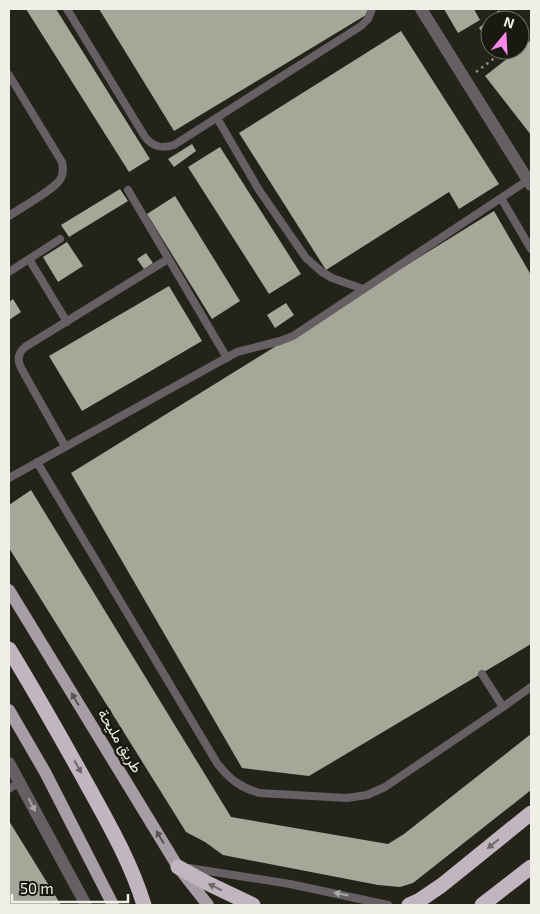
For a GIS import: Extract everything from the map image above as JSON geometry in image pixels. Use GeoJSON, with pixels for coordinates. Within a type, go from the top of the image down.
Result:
{"type":"FeatureCollection","features":[{"type":"Feature","properties":{"kind":"highway"},"geometry":{"type":"LineString","coordinates":[[9,649],[48,712],[114,832],[128,861],[144,905]]}},
{"type":"Feature","properties":{"kind":"highway"},"geometry":{"type":"LineString","coordinates":[[408,905],[420,900],[442,884],[531,813]]}},
{"type":"Feature","properties":{"kind":"highway"},"geometry":{"type":"LineString","coordinates":[[178,867],[253,905]]}},
{"type":"Feature","properties":{"kind":"highway"},"geometry":{"type":"LineString","coordinates":[[482,905],[531,867]]}},
{"type":"Feature","properties":{"kind":"main road","name":"طريق مليحة"},"geometry":{"type":"LineString","coordinates":[[9,590],[178,867],[208,905]]}},
{"type":"Feature","properties":{"kind":"main road"},"geometry":{"type":"LineString","coordinates":[[9,710],[45,772],[113,905]]}},
{"type":"Feature","properties":{"kind":"street"},"geometry":{"type":"LineString","coordinates":[[421,9],[530,182]]}},
{"type":"Feature","properties":{"kind":"street"},"geometry":{"type":"LineString","coordinates":[[9,763],[14,786],[86,905]]}},
{"type":"Feature","properties":{"kind":"lane"},"geometry":{"type":"LineString","coordinates":[[67,9],[145,137],[150,143],[166,148],[174,145],[361,26],[368,19],[372,9]]}},
{"type":"Feature","properties":{"kind":"lane"},"geometry":{"type":"LineString","coordinates":[[9,74],[62,162],[63,167],[58,183],[9,216]]}},
{"type":"Feature","properties":{"kind":"lane"},"geometry":{"type":"LineString","coordinates":[[217,118],[259,190],[306,258],[332,278],[363,288]]}},
{"type":"Feature","properties":{"kind":"lane"},"geometry":{"type":"LineString","coordinates":[[9,478],[227,358],[247,348],[277,343],[292,336],[501,198],[530,182]]}},
{"type":"Feature","properties":{"kind":"lane"},"geometry":{"type":"LineString","coordinates":[[128,190],[227,358]]}},
{"type":"Feature","properties":{"kind":"lane"},"geometry":{"type":"LineString","coordinates":[[501,198],[531,249]]}},
{"type":"Feature","properties":{"kind":"lane"},"geometry":{"type":"LineString","coordinates":[[9,272],[60,239]]}},
{"type":"Feature","properties":{"kind":"lane"},"geometry":{"type":"LineString","coordinates":[[29,259],[67,322]]}},
{"type":"Feature","properties":{"kind":"lane"},"geometry":{"type":"LineString","coordinates":[[65,446],[21,368],[18,359],[22,350],[168,259]]}},
{"type":"Feature","properties":{"kind":"lane"},"geometry":{"type":"LineString","coordinates":[[37,462],[217,763],[235,783],[248,789],[260,793],[347,798],[367,795],[385,787],[503,708],[531,687]]}},
{"type":"Feature","properties":{"kind":"lane"},"geometry":{"type":"LineString","coordinates":[[482,674],[503,708]]}},
{"type":"Feature","properties":{"kind":"lane"},"geometry":{"type":"LineString","coordinates":[[178,867],[290,884],[388,905]]}},
{"type":"Feature","properties":{"kind":"path"},"geometry":{"type":"LineString","coordinates":[[466,80],[492,60]]}},
{"type":"Feature","properties":{"kind":"building"},"geometry":{"type":"Polygon","coordinates":[[[26,9],[56,9],[150,159],[129,172],[26,9]]]}},
{"type":"Feature","properties":{"kind":"building"},"geometry":{"type":"Polygon","coordinates":[[[99,9],[369,9],[371,12],[174,131],[99,9]]]}},
{"type":"Feature","properties":{"kind":"building"},"geometry":{"type":"Polygon","coordinates":[[[444,9],[474,9],[480,20],[458,33],[444,9]]]}},
{"type":"Feature","properties":{"kind":"building"},"geometry":{"type":"Polygon","coordinates":[[[401,31],[499,184],[459,209],[449,192],[326,270],[239,133],[401,31]]]}},
{"type":"Feature","properties":{"kind":"building"},"geometry":{"type":"Polygon","coordinates":[[[530,41],[531,135],[485,76],[505,60],[530,60],[530,41]]]}},
{"type":"Feature","properties":{"kind":"building"},"geometry":{"type":"Polygon","coordinates":[[[192,144],[196,151],[174,167],[168,159],[192,144]]]}},
{"type":"Feature","properties":{"kind":"building"},"geometry":{"type":"Polygon","coordinates":[[[220,147],[301,274],[269,294],[188,167],[220,147]]]}},
{"type":"Feature","properties":{"kind":"building"},"geometry":{"type":"Polygon","coordinates":[[[120,189],[128,201],[69,237],[61,225],[120,189]]]}},
{"type":"Feature","properties":{"kind":"building"},"geometry":{"type":"Polygon","coordinates":[[[175,196],[240,301],[212,319],[147,214],[175,196]]]}},
{"type":"Feature","properties":{"kind":"building"},"geometry":{"type":"Polygon","coordinates":[[[494,211],[531,275],[531,644],[309,776],[242,768],[71,473],[494,211]]]}},
{"type":"Feature","properties":{"kind":"building"},"geometry":{"type":"Polygon","coordinates":[[[67,242],[83,266],[58,282],[43,257],[67,242]]]}},
{"type":"Feature","properties":{"kind":"building"},"geometry":{"type":"Polygon","coordinates":[[[146,253],[153,263],[144,269],[137,259],[146,253]]]}},
{"type":"Feature","properties":{"kind":"building"},"geometry":{"type":"Polygon","coordinates":[[[169,286],[202,341],[82,411],[49,356],[169,286]]]}},
{"type":"Feature","properties":{"kind":"building"},"geometry":{"type":"Polygon","coordinates":[[[13,299],[21,312],[9,320],[9,302],[13,299]]]}},
{"type":"Feature","properties":{"kind":"building"},"geometry":{"type":"Polygon","coordinates":[[[286,303],[294,315],[275,328],[267,315],[286,303]]]}},
{"type":"Feature","properties":{"kind":"building"},"geometry":{"type":"Polygon","coordinates":[[[31,490],[231,817],[388,844],[404,834],[531,734],[531,790],[413,883],[400,887],[378,885],[223,855],[205,842],[186,832],[9,548],[9,505],[31,490]]]}},
{"type":"Feature","properties":{"kind":"building"},"geometry":{"type":"Polygon","coordinates":[[[9,821],[61,905],[9,905],[9,821]]]}}]}
